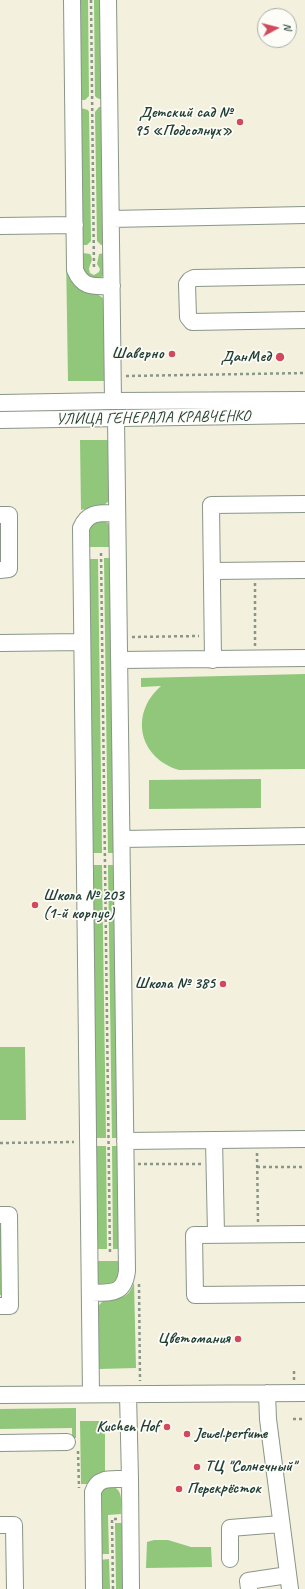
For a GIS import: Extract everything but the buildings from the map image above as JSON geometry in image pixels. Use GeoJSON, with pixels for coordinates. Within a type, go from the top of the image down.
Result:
{"type":"FeatureCollection","features":[{"type":"Feature","properties":{"kind":"street"},"geometry":{"type":"LineString","coordinates":[[72,0],[75,270],[79,278],[85,284],[93,286],[112,286]]}},
{"type":"Feature","properties":{"kind":"street"},"geometry":{"type":"LineString","coordinates":[[108,0],[113,401]]}},
{"type":"Feature","properties":{"kind":"street"},"geometry":{"type":"LineString","coordinates":[[111,219],[305,215]]}},
{"type":"Feature","properties":{"kind":"street"},"geometry":{"type":"LineString","coordinates":[[0,226],[75,225]]}},
{"type":"Feature","properties":{"kind":"street"},"geometry":{"type":"LineString","coordinates":[[305,276],[194,278],[187,284],[188,317],[192,322],[305,320]]}},
{"type":"Feature","properties":{"kind":"street","name":"УЛИЦА ГЕНЕРАЛА КРАВЧЕНКО"},"geometry":{"type":"LineString","coordinates":[[0,403],[305,400]]}},
{"type":"Feature","properties":{"kind":"street","name":"УЛИЦА ГЕНЕРАЛА КРАВЧЕНКО"},"geometry":{"type":"LineString","coordinates":[[0,420],[305,415]]}},
{"type":"Feature","properties":{"kind":"street"},"geometry":{"type":"LineString","coordinates":[[90,1293],[115,1292],[122,1288],[126,1281],[116,419]]}},
{"type":"Feature","properties":{"kind":"street"},"geometry":{"type":"LineString","coordinates":[[213,660],[211,505],[305,504]]}},
{"type":"Feature","properties":{"kind":"street"},"geometry":{"type":"LineString","coordinates":[[91,1394],[90,1293],[82,1142],[81,528],[84,520],[93,514],[117,513]]}},
{"type":"Feature","properties":{"kind":"street"},"geometry":{"type":"LineString","coordinates":[[0,515],[8,515],[9,569],[0,570]]}},
{"type":"Feature","properties":{"kind":"street"},"geometry":{"type":"LineString","coordinates":[[212,571],[305,570]]}},
{"type":"Feature","properties":{"kind":"street"},"geometry":{"type":"LineString","coordinates":[[0,643],[82,642]]}},
{"type":"Feature","properties":{"kind":"street"},"geometry":{"type":"LineString","coordinates":[[119,660],[305,658]]}},
{"type":"Feature","properties":{"kind":"street"},"geometry":{"type":"LineString","coordinates":[[122,839],[305,836]]}},
{"type":"Feature","properties":{"kind":"street"},"geometry":{"type":"LineString","coordinates":[[125,1141],[305,1139]]}},
{"type":"Feature","properties":{"kind":"street"},"geometry":{"type":"LineString","coordinates":[[214,1140],[216,1234]]}},
{"type":"Feature","properties":{"kind":"street"},"geometry":{"type":"LineString","coordinates":[[0,1215],[9,1215],[10,1306],[0,1306]]}},
{"type":"Feature","properties":{"kind":"street"},"geometry":{"type":"LineString","coordinates":[[305,1234],[194,1235],[195,1295],[305,1294]]}},
{"type":"Feature","properties":{"kind":"street"},"geometry":{"type":"LineString","coordinates":[[249,1589],[248,1581],[289,1582],[268,1420],[267,1393]]}},
{"type":"Feature","properties":{"kind":"street"},"geometry":{"type":"LineString","coordinates":[[128,1394],[131,1589]]}},
{"type":"Feature","properties":{"kind":"street"},"geometry":{"type":"LineString","coordinates":[[0,1395],[305,1394]]}},
{"type":"Feature","properties":{"kind":"street"},"geometry":{"type":"LineString","coordinates":[[0,1443],[67,1442]]}},
{"type":"Feature","properties":{"kind":"street"},"geometry":{"type":"LineString","coordinates":[[94,1589],[93,1492],[95,1484],[102,1480],[130,1479]]}},
{"type":"Feature","properties":{"kind":"street"},"geometry":{"type":"LineString","coordinates":[[230,1559],[230,1528],[282,1524]]}},
{"type":"Feature","properties":{"kind":"street"},"geometry":{"type":"LineString","coordinates":[[0,1525],[14,1525],[14,1589]]}},
{"type":"Feature","properties":{"kind":"path"},"geometry":{"type":"LineString","coordinates":[[91,0],[94,269]]}},
{"type":"Feature","properties":{"kind":"path"},"geometry":{"type":"LineString","coordinates":[[74,104],[110,103]]}},
{"type":"Feature","properties":{"kind":"path"},"geometry":{"type":"LineString","coordinates":[[75,248],[112,248]]}},
{"type":"Feature","properties":{"kind":"path"},"geometry":{"type":"LineString","coordinates":[[126,376],[305,373]]}},
{"type":"Feature","properties":{"kind":"path"},"geometry":{"type":"LineString","coordinates":[[94,553],[105,553]]}},
{"type":"Feature","properties":{"kind":"path"},"geometry":{"type":"LineString","coordinates":[[101,553],[110,1255]]}},
{"type":"Feature","properties":{"kind":"path"},"geometry":{"type":"LineString","coordinates":[[254,571],[255,659]]}},
{"type":"Feature","properties":{"kind":"path"},"geometry":{"type":"LineString","coordinates":[[129,637],[213,636]]}},
{"type":"Feature","properties":{"kind":"path"},"geometry":{"type":"LineString","coordinates":[[98,859],[110,859]]}},
{"type":"Feature","properties":{"kind":"path"},"geometry":{"type":"LineString","coordinates":[[256,1140],[258,1234]]}},
{"type":"Feature","properties":{"kind":"path"},"geometry":{"type":"LineString","coordinates":[[0,1143],[125,1141]]}},
{"type":"Feature","properties":{"kind":"path"},"geometry":{"type":"LineString","coordinates":[[142,1164],[208,1164]]}},
{"type":"Feature","properties":{"kind":"path"},"geometry":{"type":"LineString","coordinates":[[257,1167],[305,1167]]}},
{"type":"Feature","properties":{"kind":"path"},"geometry":{"type":"LineString","coordinates":[[103,1255],[114,1255]]}},
{"type":"Feature","properties":{"kind":"path"},"geometry":{"type":"LineString","coordinates":[[293,1419],[305,1419]]}},
{"type":"Feature","properties":{"kind":"path"},"geometry":{"type":"LineString","coordinates":[[113,1589],[112,1519],[123,1519]]}},
{"type":"Feature","properties":{"kind":"green space"},"geometry":{"type":"Polygon","coordinates":[[[80,0],[88,0],[89,96],[85,100],[81,100],[80,0]]]}},
{"type":"Feature","properties":{"kind":"green space"},"geometry":{"type":"Polygon","coordinates":[[[94,0],[102,0],[103,100],[95,96],[94,0]]]}},
{"type":"Feature","properties":{"kind":"green space"},"geometry":{"type":"Polygon","coordinates":[[[99,107],[103,107],[105,245],[101,245],[97,241],[95,112],[99,107]]]}},
{"type":"Feature","properties":{"kind":"green space"},"geometry":{"type":"Polygon","coordinates":[[[81,108],[88,110],[89,112],[91,241],[87,245],[83,245],[81,108]]]}},
{"type":"Feature","properties":{"kind":"green space"},"geometry":{"type":"Polygon","coordinates":[[[83,253],[90,254],[91,256],[92,260],[89,269],[90,273],[94,275],[99,272],[100,269],[97,264],[99,254],[105,253],[104,275],[96,279],[91,279],[83,270],[83,253]]]}},
{"type":"Feature","properties":{"kind":"green space"},"geometry":{"type":"Polygon","coordinates":[[[66,254],[69,254],[71,276],[76,286],[85,291],[99,295],[106,302],[107,381],[68,381],[66,254]]]}},
{"type":"Feature","properties":{"kind":"green space"},"geometry":{"type":"Polygon","coordinates":[[[80,440],[109,440],[110,499],[104,505],[81,510],[80,440]]]}},
{"type":"Feature","properties":{"kind":"green space"},"geometry":{"type":"Polygon","coordinates":[[[101,520],[108,523],[110,529],[110,547],[87,547],[89,523],[101,520]]]}},
{"type":"Feature","properties":{"kind":"green space"},"geometry":{"type":"Polygon","coordinates":[[[104,558],[110,558],[114,853],[108,853],[104,558]]]}},
{"type":"Feature","properties":{"kind":"green space"},"geometry":{"type":"Polygon","coordinates":[[[88,559],[98,559],[102,853],[92,853],[88,559]]]}},
{"type":"Feature","properties":{"kind":"green space"},"geometry":{"type":"Polygon","coordinates":[[[305,674],[305,769],[179,770],[165,764],[155,756],[147,746],[143,734],[142,722],[145,709],[151,697],[161,686],[141,687],[141,678],[305,674]]]}},
{"type":"Feature","properties":{"kind":"green space"},"geometry":{"type":"Polygon","coordinates":[[[261,779],[261,808],[149,809],[149,780],[261,779]]]}},
{"type":"Feature","properties":{"kind":"green space"},"geometry":{"type":"Polygon","coordinates":[[[92,865],[102,865],[106,1138],[96,1138],[92,865]]]}},
{"type":"Feature","properties":{"kind":"green space"},"geometry":{"type":"Polygon","coordinates":[[[108,865],[114,865],[118,1138],[112,1138],[108,865]]]}},
{"type":"Feature","properties":{"kind":"green space"},"geometry":{"type":"Polygon","coordinates":[[[0,1047],[25,1047],[26,1120],[0,1120],[0,1047]]]}},
{"type":"Feature","properties":{"kind":"green space"},"geometry":{"type":"Polygon","coordinates":[[[96,1146],[106,1146],[107,1249],[97,1249],[96,1146]]]}},
{"type":"Feature","properties":{"kind":"green space"},"geometry":{"type":"Polygon","coordinates":[[[112,1146],[118,1146],[119,1249],[113,1249],[112,1146]]]}},
{"type":"Feature","properties":{"kind":"green space"},"geometry":{"type":"Polygon","coordinates":[[[0,1219],[3,1220],[4,1295],[0,1295],[0,1219]]]}},
{"type":"Feature","properties":{"kind":"green space"},"geometry":{"type":"Polygon","coordinates":[[[97,1261],[120,1261],[120,1279],[118,1284],[104,1287],[99,1284],[97,1280],[97,1261]]]}},
{"type":"Feature","properties":{"kind":"green space"},"geometry":{"type":"Polygon","coordinates":[[[134,1282],[136,1368],[99,1369],[98,1307],[106,1300],[121,1298],[126,1295],[134,1282]]]}},
{"type":"Feature","properties":{"kind":"green space"},"geometry":{"type":"Polygon","coordinates":[[[76,1408],[76,1438],[72,1438],[72,1428],[0,1429],[0,1409],[76,1408]]]}},
{"type":"Feature","properties":{"kind":"green space"},"geometry":{"type":"Polygon","coordinates":[[[80,1421],[105,1421],[105,1474],[96,1476],[89,1484],[81,1484],[80,1421]]]}},
{"type":"Feature","properties":{"kind":"green space"},"geometry":{"type":"Polygon","coordinates":[[[112,1486],[116,1488],[120,1494],[121,1514],[108,1515],[109,1554],[99,1554],[101,1488],[112,1486]]]}},
{"type":"Feature","properties":{"kind":"green space"},"geometry":{"type":"Polygon","coordinates":[[[115,1523],[122,1523],[123,1589],[116,1589],[115,1523]]]}},
{"type":"Feature","properties":{"kind":"green space"},"geometry":{"type":"Polygon","coordinates":[[[154,1540],[168,1540],[191,1547],[211,1547],[212,1567],[146,1568],[147,1542],[154,1540]]]}},
{"type":"Feature","properties":{"kind":"green space"},"geometry":{"type":"Polygon","coordinates":[[[109,1559],[110,1589],[100,1589],[100,1560],[109,1559]]]}},
{"type":"Feature","properties":{"kind":"place","name":"Детский сад № 95 «Подсолнух»"},"geometry":{"type":"Point","coordinates":[240,122]}},
{"type":"Feature","properties":{"kind":"place","name":"Шаверно"},"geometry":{"type":"Point","coordinates":[172,354]}},
{"type":"Feature","properties":{"kind":"place","name":"ДанМед"},"geometry":{"type":"Point","coordinates":[280,357]}},
{"type":"Feature","properties":{"kind":"place","name":"Школа № 203 (1-й корпус)"},"geometry":{"type":"Point","coordinates":[35,905]}},
{"type":"Feature","properties":{"kind":"place","name":"Школа № 385"},"geometry":{"type":"Point","coordinates":[223,984]}},
{"type":"Feature","properties":{"kind":"place","name":"Цветомания"},"geometry":{"type":"Point","coordinates":[238,1339]}},
{"type":"Feature","properties":{"kind":"place","name":"Kuchen Hof"},"geometry":{"type":"Point","coordinates":[167,1427]}},
{"type":"Feature","properties":{"kind":"place","name":"Jewel.perfume"},"geometry":{"type":"Point","coordinates":[187,1434]}},
{"type":"Feature","properties":{"kind":"place","name":"ТЦ \"Солнечный\""},"geometry":{"type":"Point","coordinates":[197,1467]}},
{"type":"Feature","properties":{"kind":"place","name":"Перекрёсток"},"geometry":{"type":"Point","coordinates":[179,1489]}}]}
